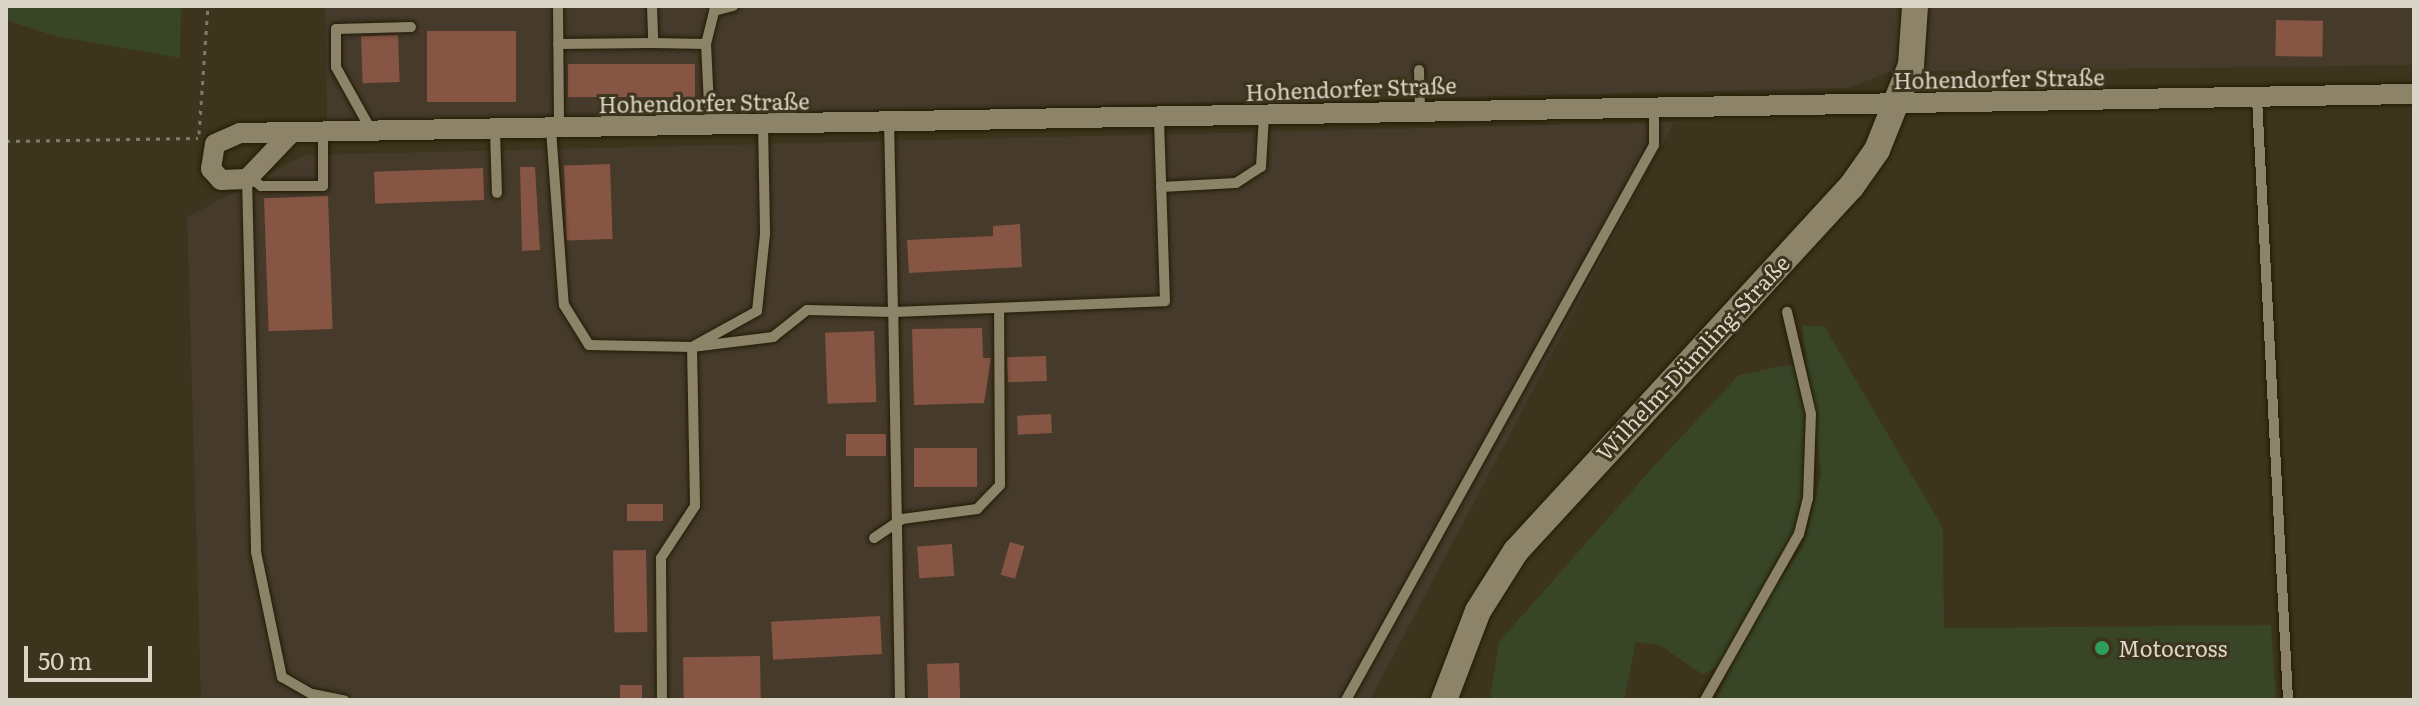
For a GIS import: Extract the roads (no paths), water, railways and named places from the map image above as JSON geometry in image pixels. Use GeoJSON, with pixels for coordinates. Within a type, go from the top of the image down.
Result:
{"type":"FeatureCollection","features":[{"type":"Feature","properties":{"kind":"street","name":"Wilhelm-Dümling-Straße"},"geometry":{"type":"LineString","coordinates":[[1444,700],[1473,621],[1516,551],[1851,187],[1900,104],[1915,6]]}},
{"type":"Feature","properties":{"kind":"street","name":"Hohendorfer Straße"},"geometry":{"type":"LineString","coordinates":[[248,177],[221,180],[211,169],[207,141],[240,133],[889,123],[1655,104],[1900,104],[2414,94]]}},
{"type":"Feature","properties":{"kind":"street"},"geometry":{"type":"LineString","coordinates":[[248,177],[290,134]]}},
{"type":"Feature","properties":{"kind":"lane"},"geometry":{"type":"LineString","coordinates":[[558,6],[555,129],[564,305],[589,345],[692,347],[773,337],[807,310],[999,310],[1165,301],[1159,117]]}},
{"type":"Feature","properties":{"kind":"lane"},"geometry":{"type":"LineString","coordinates":[[652,6],[653,43]]}},
{"type":"Feature","properties":{"kind":"lane"},"geometry":{"type":"LineString","coordinates":[[710,126],[706,44],[714,11],[733,6]]}},
{"type":"Feature","properties":{"kind":"lane"},"geometry":{"type":"LineString","coordinates":[[373,133],[336,67],[336,29],[411,27]]}},
{"type":"Feature","properties":{"kind":"lane"},"geometry":{"type":"LineString","coordinates":[[558,44],[706,44]]}},
{"type":"Feature","properties":{"kind":"lane"},"geometry":{"type":"LineString","coordinates":[[1419,70],[1420,111]]}},
{"type":"Feature","properties":{"kind":"lane"},"geometry":{"type":"LineString","coordinates":[[2257,98],[2288,700]]}},
{"type":"Feature","properties":{"kind":"lane"},"geometry":{"type":"LineString","coordinates":[[1346,700],[1654,145],[1655,104]]}},
{"type":"Feature","properties":{"kind":"lane"},"geometry":{"type":"LineString","coordinates":[[1161,187],[1236,183],[1261,167],[1264,115]]}},
{"type":"Feature","properties":{"kind":"lane"},"geometry":{"type":"LineString","coordinates":[[889,123],[902,519],[900,700]]}},
{"type":"Feature","properties":{"kind":"lane"},"geometry":{"type":"LineString","coordinates":[[692,347],[757,311],[765,234],[763,125]]}},
{"type":"Feature","properties":{"kind":"lane"},"geometry":{"type":"LineString","coordinates":[[495,131],[497,193]]}},
{"type":"Feature","properties":{"kind":"lane"},"geometry":{"type":"LineString","coordinates":[[248,177],[261,186],[323,186],[323,133]]}},
{"type":"Feature","properties":{"kind":"lane"},"geometry":{"type":"LineString","coordinates":[[248,177],[256,552],[282,677],[312,694],[344,700]]}},
{"type":"Feature","properties":{"kind":"lane"},"geometry":{"type":"LineString","coordinates":[[874,538],[902,519],[977,509],[1000,485],[999,310]]}},
{"type":"Feature","properties":{"kind":"lane"},"geometry":{"type":"LineString","coordinates":[[1705,700],[1799,534],[1808,499],[1811,414],[1787,312]]}},
{"type":"Feature","properties":{"kind":"lane"},"geometry":{"type":"LineString","coordinates":[[662,700],[661,558],[695,506],[692,347]]}},
{"type":"Feature","properties":{"kind":"place","name":"Motocross"},"geometry":{"type":"Point","coordinates":[2102,648]}}]}
